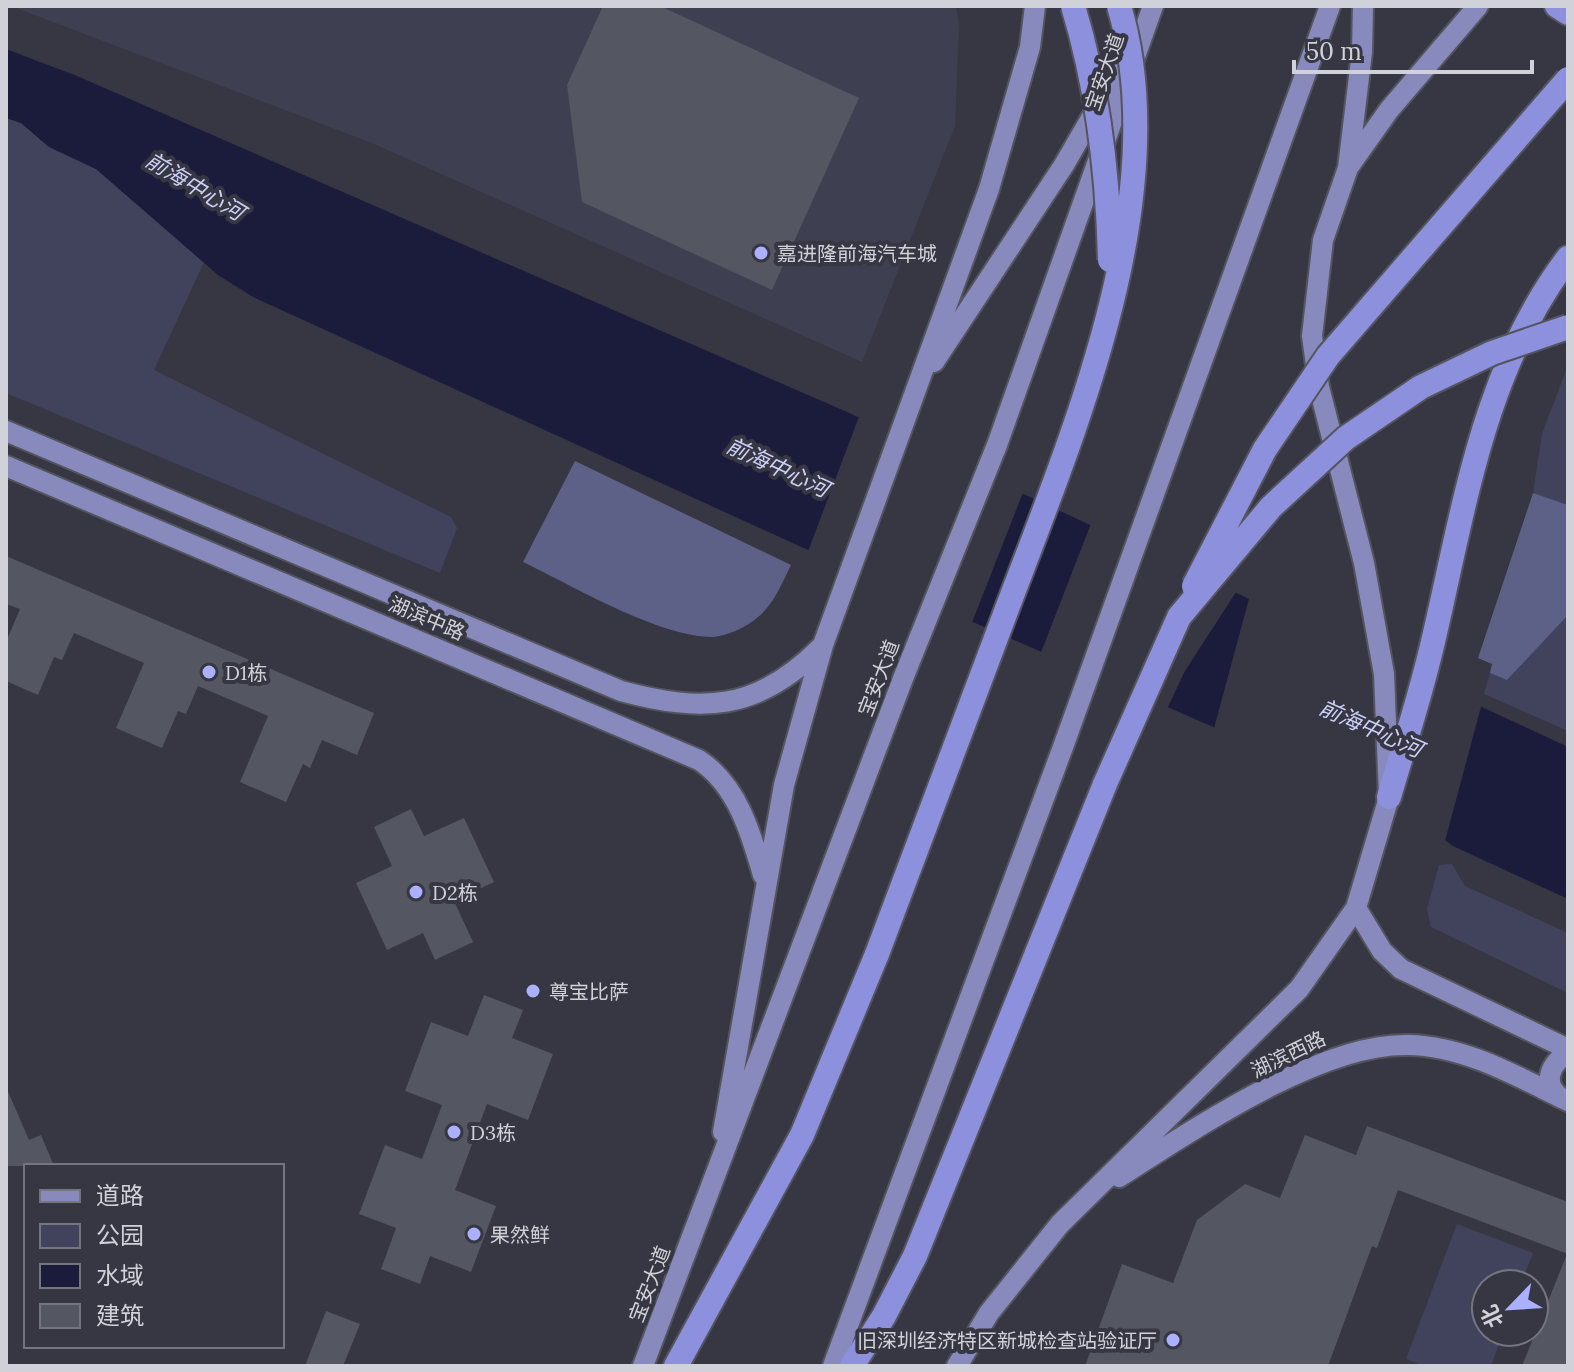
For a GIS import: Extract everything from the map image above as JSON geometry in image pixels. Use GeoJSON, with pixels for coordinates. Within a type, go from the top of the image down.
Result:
{"type":"FeatureCollection","features":[{"type":"Feature","properties":{"kind":"highway"},"geometry":{"type":"LineString","coordinates":[[1073,6],[1087,53],[1101,130],[1109,219],[1111,299]]}},
{"type":"Feature","properties":{"kind":"highway"},"geometry":{"type":"LineString","coordinates":[[676,1366],[802,1135],[877,954],[1048,498],[1111,299],[1135,164],[1130,58],[1119,6]]}},
{"type":"Feature","properties":{"kind":"highway"},"geometry":{"type":"LineString","coordinates":[[1557,6],[1568,13]]}},
{"type":"Feature","properties":{"kind":"highway"},"geometry":{"type":"LineString","coordinates":[[852,1366],[915,1256],[1105,784],[1221,528],[1265,449],[1328,356],[1568,79]]}},
{"type":"Feature","properties":{"kind":"highway"},"geometry":{"type":"LineString","coordinates":[[1389,797],[1434,637],[1470,478],[1495,394],[1521,332],[1568,258]]}},
{"type":"Feature","properties":{"kind":"highway"},"geometry":{"type":"LineString","coordinates":[[1179,617],[1271,507],[1346,438],[1421,387],[1492,353],[1568,327]]}},
{"type":"Feature","properties":{"kind":"main road"},"geometry":{"type":"LineString","coordinates":[[715,1179],[784,785],[823,643],[914,398],[1013,116],[1030,47],[1035,6]]}},
{"type":"Feature","properties":{"kind":"main road"},"geometry":{"type":"LineString","coordinates":[[833,1366],[1063,747],[1330,6]]}},
{"type":"Feature","properties":{"kind":"main road"},"geometry":{"type":"LineString","coordinates":[[957,1366],[1024,1266],[1092,1194],[1291,998],[1331,948],[1356,908],[1364,887],[1389,797],[1388,719],[1374,612],[1329,432],[1312,336],[1323,240],[1348,168],[1362,52],[1363,6]]}},
{"type":"Feature","properties":{"kind":"main road"},"geometry":{"type":"LineString","coordinates":[[1348,168],[1389,110],[1478,6]]}},
{"type":"Feature","properties":{"kind":"main road"},"geometry":{"type":"LineString","coordinates":[[914,398],[1064,165],[1151,11]]}},
{"type":"Feature","properties":{"kind":"main road","name":"宝安大道"},"geometry":{"type":"LineString","coordinates":[[643,1366],[904,676],[997,445],[1151,11]]}},
{"type":"Feature","properties":{"kind":"main road","name":"湖滨中路"},"geometry":{"type":"LineString","coordinates":[[6,431],[556,663],[670,704],[708,704],[747,698],[793,672],[823,643]]}},
{"type":"Feature","properties":{"kind":"main road","name":"湖滨中路"},"geometry":{"type":"LineString","coordinates":[[6,466],[672,746],[713,769],[740,810],[765,881]]}},
{"type":"Feature","properties":{"kind":"main road"},"geometry":{"type":"LineString","coordinates":[[544,693],[554,695],[565,685],[566,675],[556,663]]}},
{"type":"Feature","properties":{"kind":"main road"},"geometry":{"type":"LineString","coordinates":[[1356,908],[1382,951],[1401,969],[1568,1051],[1558,1059],[1550,1073],[1551,1087],[1564,1099]]}},
{"type":"Feature","properties":{"kind":"main road","name":"湖滨西路"},"geometry":{"type":"LineString","coordinates":[[1092,1194],[1283,1080],[1329,1059],[1363,1049],[1409,1045],[1462,1054],[1564,1099]]}},
{"type":"Feature","properties":{"kind":"shaded area","name":"嘉进隆前海汽车城"},"geometry":{"type":"Polygon","coordinates":[[[11,6],[956,6],[959,25],[955,126],[862,362],[372,143],[11,6]]]}},
{"type":"Feature","properties":{"kind":"shaded area"},"geometry":{"type":"Polygon","coordinates":[[[575,461],[791,565],[769,606],[753,621],[730,633],[713,637],[691,635],[642,620],[523,562],[575,461]]]}},
{"type":"Feature","properties":{"kind":"shaded area"},"geometry":{"type":"Polygon","coordinates":[[[1533,493],[1568,505],[1568,615],[1507,680],[1490,673],[1492,664],[1478,658],[1533,493]]]}},
{"type":"Feature","properties":{"kind":"green space"},"geometry":{"type":"Polygon","coordinates":[[[6,118],[21,123],[49,147],[96,169],[204,262],[154,370],[451,517],[457,528],[440,573],[6,393],[6,118]]]}},
{"type":"Feature","properties":{"kind":"green space"},"geometry":{"type":"Polygon","coordinates":[[[1568,365],[1568,505],[1533,493],[1542,434],[1568,365]]]}},
{"type":"Feature","properties":{"kind":"green space"},"geometry":{"type":"Polygon","coordinates":[[[1568,615],[1568,731],[1484,694],[1490,673],[1507,679],[1568,615]]]}},
{"type":"Feature","properties":{"kind":"green space"},"geometry":{"type":"Polygon","coordinates":[[[1452,864],[1465,886],[1568,933],[1568,993],[1431,927],[1427,909],[1439,865],[1452,864]]]}},
{"type":"Feature","properties":{"kind":"green space"},"geometry":{"type":"Polygon","coordinates":[[[1457,1224],[1533,1253],[1527,1268],[1470,1268],[1470,1348],[1497,1348],[1491,1366],[1424,1366],[1406,1359],[1457,1224]]]}},
{"type":"Feature","properties":{"kind":"water","name":"前海中心河"},"geometry":{"type":"Polygon","coordinates":[[[6,49],[77,76],[847,412],[1568,747],[1568,899],[1453,846],[1403,810],[797,545],[253,297],[218,275],[96,169],[49,147],[21,123],[6,118],[6,49]]]}},
{"type":"Feature","properties":{"kind":"pier"},"geometry":{"type":"Polygon","coordinates":[[[860,414],[1024,490],[971,625],[807,554],[860,414]]]}},
{"type":"Feature","properties":{"kind":"pier"},"geometry":{"type":"Polygon","coordinates":[[[1092,521],[1238,589],[1185,671],[1166,711],[1040,655],[1092,521]]]}},
{"type":"Feature","properties":{"kind":"pier"},"geometry":{"type":"Polygon","coordinates":[[[1250,595],[1482,703],[1444,845],[1401,814],[1213,732],[1250,595]]]}},
{"type":"Feature","properties":{"kind":"building"},"geometry":{"type":"Polygon","coordinates":[[[603,6],[660,6],[859,98],[772,290],[582,202],[567,85],[603,6]]]}},
{"type":"Feature","properties":{"kind":"building","name":"D1栋"},"geometry":{"type":"Polygon","coordinates":[[[6,556],[374,713],[357,755],[322,740],[310,768],[303,764],[286,802],[240,782],[268,716],[198,686],[186,714],[178,711],[162,748],[116,728],[144,663],[74,633],[62,660],[54,657],[38,695],[6,681],[6,642],[20,609],[6,604],[6,556]]]}},
{"type":"Feature","properties":{"kind":"building","name":"D2栋"},"geometry":{"type":"Polygon","coordinates":[[[411,809],[424,836],[464,818],[494,882],[454,901],[473,942],[435,960],[423,933],[387,950],[356,883],[392,866],[374,827],[411,809]]]}},
{"type":"Feature","properties":{"kind":"building","name":"D3栋"},"geometry":{"type":"Polygon","coordinates":[[[484,995],[523,1010],[512,1038],[553,1054],[528,1120],[487,1104],[455,1190],[496,1206],[471,1272],[430,1256],[420,1284],[381,1269],[396,1228],[359,1214],[385,1145],[422,1159],[442,1105],[405,1091],[431,1022],[468,1036],[484,995]]]}},
{"type":"Feature","properties":{"kind":"building"},"geometry":{"type":"Polygon","coordinates":[[[6,1087],[29,1140],[41,1135],[53,1164],[6,1166],[6,1087]]]}},
{"type":"Feature","properties":{"kind":"building"},"geometry":{"type":"Polygon","coordinates":[[[1367,1126],[1568,1202],[1568,1254],[1398,1190],[1377,1248],[1372,1246],[1328,1366],[1085,1366],[1122,1264],[1173,1283],[1197,1220],[1245,1184],[1280,1198],[1305,1135],[1356,1155],[1367,1126]]]}},
{"type":"Feature","properties":{"kind":"building"},"geometry":{"type":"Polygon","coordinates":[[[1567,1254],[1568,1366],[1522,1366],[1529,1348],[1550,1348],[1550,1296],[1567,1254]]]}},
{"type":"Feature","properties":{"kind":"building"},"geometry":{"type":"Polygon","coordinates":[[[326,1311],[360,1324],[343,1366],[305,1366],[326,1311]]]}},
{"type":"Feature","properties":{"kind":"place","name":"嘉进隆前海汽车城"},"geometry":{"type":"Point","coordinates":[761,253]}},
{"type":"Feature","properties":{"kind":"place","name":"D1栋"},"geometry":{"type":"Point","coordinates":[209,672]}},
{"type":"Feature","properties":{"kind":"place","name":"D2栋"},"geometry":{"type":"Point","coordinates":[416,892]}},
{"type":"Feature","properties":{"kind":"place","name":"尊宝比萨"},"geometry":{"type":"Point","coordinates":[533,991]}},
{"type":"Feature","properties":{"kind":"place","name":"D3栋"},"geometry":{"type":"Point","coordinates":[454,1132]}},
{"type":"Feature","properties":{"kind":"place","name":"果然鲜"},"geometry":{"type":"Point","coordinates":[474,1234]}},
{"type":"Feature","properties":{"kind":"place","name":"旧深圳经济特区新城检查站验证厅"},"geometry":{"type":"Point","coordinates":[1173,1340]}}]}
